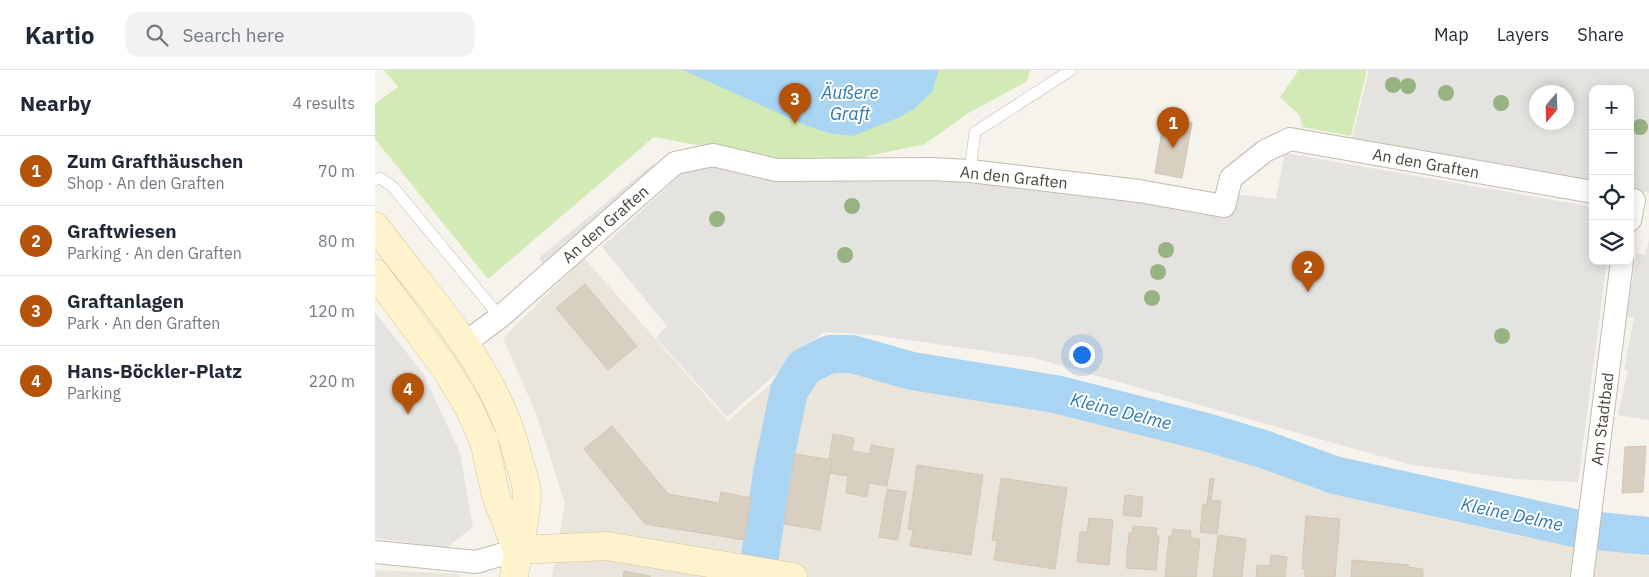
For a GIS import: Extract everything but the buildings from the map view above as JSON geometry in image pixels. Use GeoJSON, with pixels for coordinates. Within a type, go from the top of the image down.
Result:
{"type":"FeatureCollection","features":[{"type":"Feature","properties":{"kind":"main road"},"geometry":{"type":"LineString","coordinates":[[375,226],[465,343],[486,375],[516,447],[527,494],[514,577]]}},
{"type":"Feature","properties":{"kind":"main road"},"geometry":{"type":"LineString","coordinates":[[375,273],[447,371],[467,406],[484,441],[496,496],[517,550]]}},
{"type":"Feature","properties":{"kind":"main road"},"geometry":{"type":"LineString","coordinates":[[517,550],[607,546],[793,577]]}},
{"type":"Feature","properties":{"kind":"street","name":"An den Graften"},"geometry":{"type":"LineString","coordinates":[[465,343],[499,316],[675,162],[713,155],[776,170],[932,169],[970,171],[1139,191],[1224,206],[1231,178],[1265,152],[1290,139],[1589,191]]}},
{"type":"Feature","properties":{"kind":"street","name":"Am Stadtbad"},"geometry":{"type":"LineString","coordinates":[[1582,577],[1621,265]]}},
{"type":"Feature","properties":{"kind":"street"},"geometry":{"type":"LineString","coordinates":[[375,552],[476,562],[517,550]]}},
{"type":"Feature","properties":{"kind":"lane"},"geometry":{"type":"LineString","coordinates":[[970,171],[975,132],[1071,70]]}},
{"type":"Feature","properties":{"kind":"lane"},"geometry":{"type":"LineString","coordinates":[[375,180],[380,178],[393,187],[499,316]]}},
{"type":"Feature","properties":{"kind":"shaded area"},"geometry":{"type":"Polygon","coordinates":[[[1369,70],[1649,70],[1649,193],[1634,190],[1634,85],[1589,85],[1589,182],[1352,138],[1369,70]]]}},
{"type":"Feature","properties":{"kind":"shaded area"},"geometry":{"type":"Polygon","coordinates":[[[1285,153],[1589,206],[1589,265],[1606,265],[1578,482],[1513,479],[1408,464],[1034,358],[874,335],[824,332],[727,417],[656,338],[667,326],[602,247],[694,162],[1030,171],[1276,199],[1285,153]]]}},
{"type":"Feature","properties":{"kind":"shaded area"},"geometry":{"type":"Polygon","coordinates":[[[653,164],[657,169],[543,264],[539,258],[653,164]]]}},
{"type":"Feature","properties":{"kind":"shaded area"},"geometry":{"type":"Polygon","coordinates":[[[1649,239],[1649,420],[1618,415],[1628,370],[1624,369],[1634,318],[1626,316],[1637,253],[1645,255],[1649,239]]]}},
{"type":"Feature","properties":{"kind":"shaded area"},"geometry":{"type":"Polygon","coordinates":[[[584,258],[728,421],[802,356],[1045,397],[1224,452],[1320,491],[1520,536],[1649,556],[1649,577],[552,577],[565,504],[537,416],[503,338],[584,258]]]}},
{"type":"Feature","properties":{"kind":"shaded area"},"geometry":{"type":"Polygon","coordinates":[[[375,312],[424,375],[460,453],[473,527],[446,548],[375,538],[375,312]]]}},
{"type":"Feature","properties":{"kind":"shaded area"},"geometry":{"type":"Polygon","coordinates":[[[375,570],[458,574],[460,577],[375,577],[375,570]]]}},
{"type":"Feature","properties":{"kind":"green space"},"geometry":{"type":"Polygon","coordinates":[[[384,70],[1031,70],[1026,82],[970,112],[925,144],[854,159],[767,158],[654,137],[488,279],[375,139],[375,104],[398,87],[384,70]]]}},
{"type":"Feature","properties":{"kind":"green space"},"geometry":{"type":"Polygon","coordinates":[[[1299,70],[1367,70],[1351,136],[1303,127],[1299,115],[1280,97],[1299,70]]]}},
{"type":"Feature","properties":{"kind":"water","name":"Äußere Graft"},"geometry":{"type":"Polygon","coordinates":[[[683,70],[939,70],[932,92],[915,108],[900,117],[853,136],[829,133],[807,126],[683,70]]]}},
{"type":"Feature","properties":{"kind":"waterway","name":"Kleine Delme"},"geometry":{"type":"LineString","coordinates":[[757,577],[772,473],[789,391],[804,367],[830,354],[852,354],[912,371],[1055,394],[1206,432],[1263,449],[1334,475],[1579,529],[1649,536]]}},
{"type":"Feature","properties":{"kind":"place","name":"Graftanlagen"},"geometry":{"type":"Point","coordinates":[795,124]}},
{"type":"Feature","properties":{"kind":"place","name":"Zum Grafthäuschen"},"geometry":{"type":"Point","coordinates":[1173,148]}},
{"type":"Feature","properties":{"kind":"place","name":"Graftwiesen"},"geometry":{"type":"Point","coordinates":[1308,292]}},
{"type":"Feature","properties":{"kind":"place","name":"Hans-Böckler-Platz"},"geometry":{"type":"Point","coordinates":[408,414]}}]}
